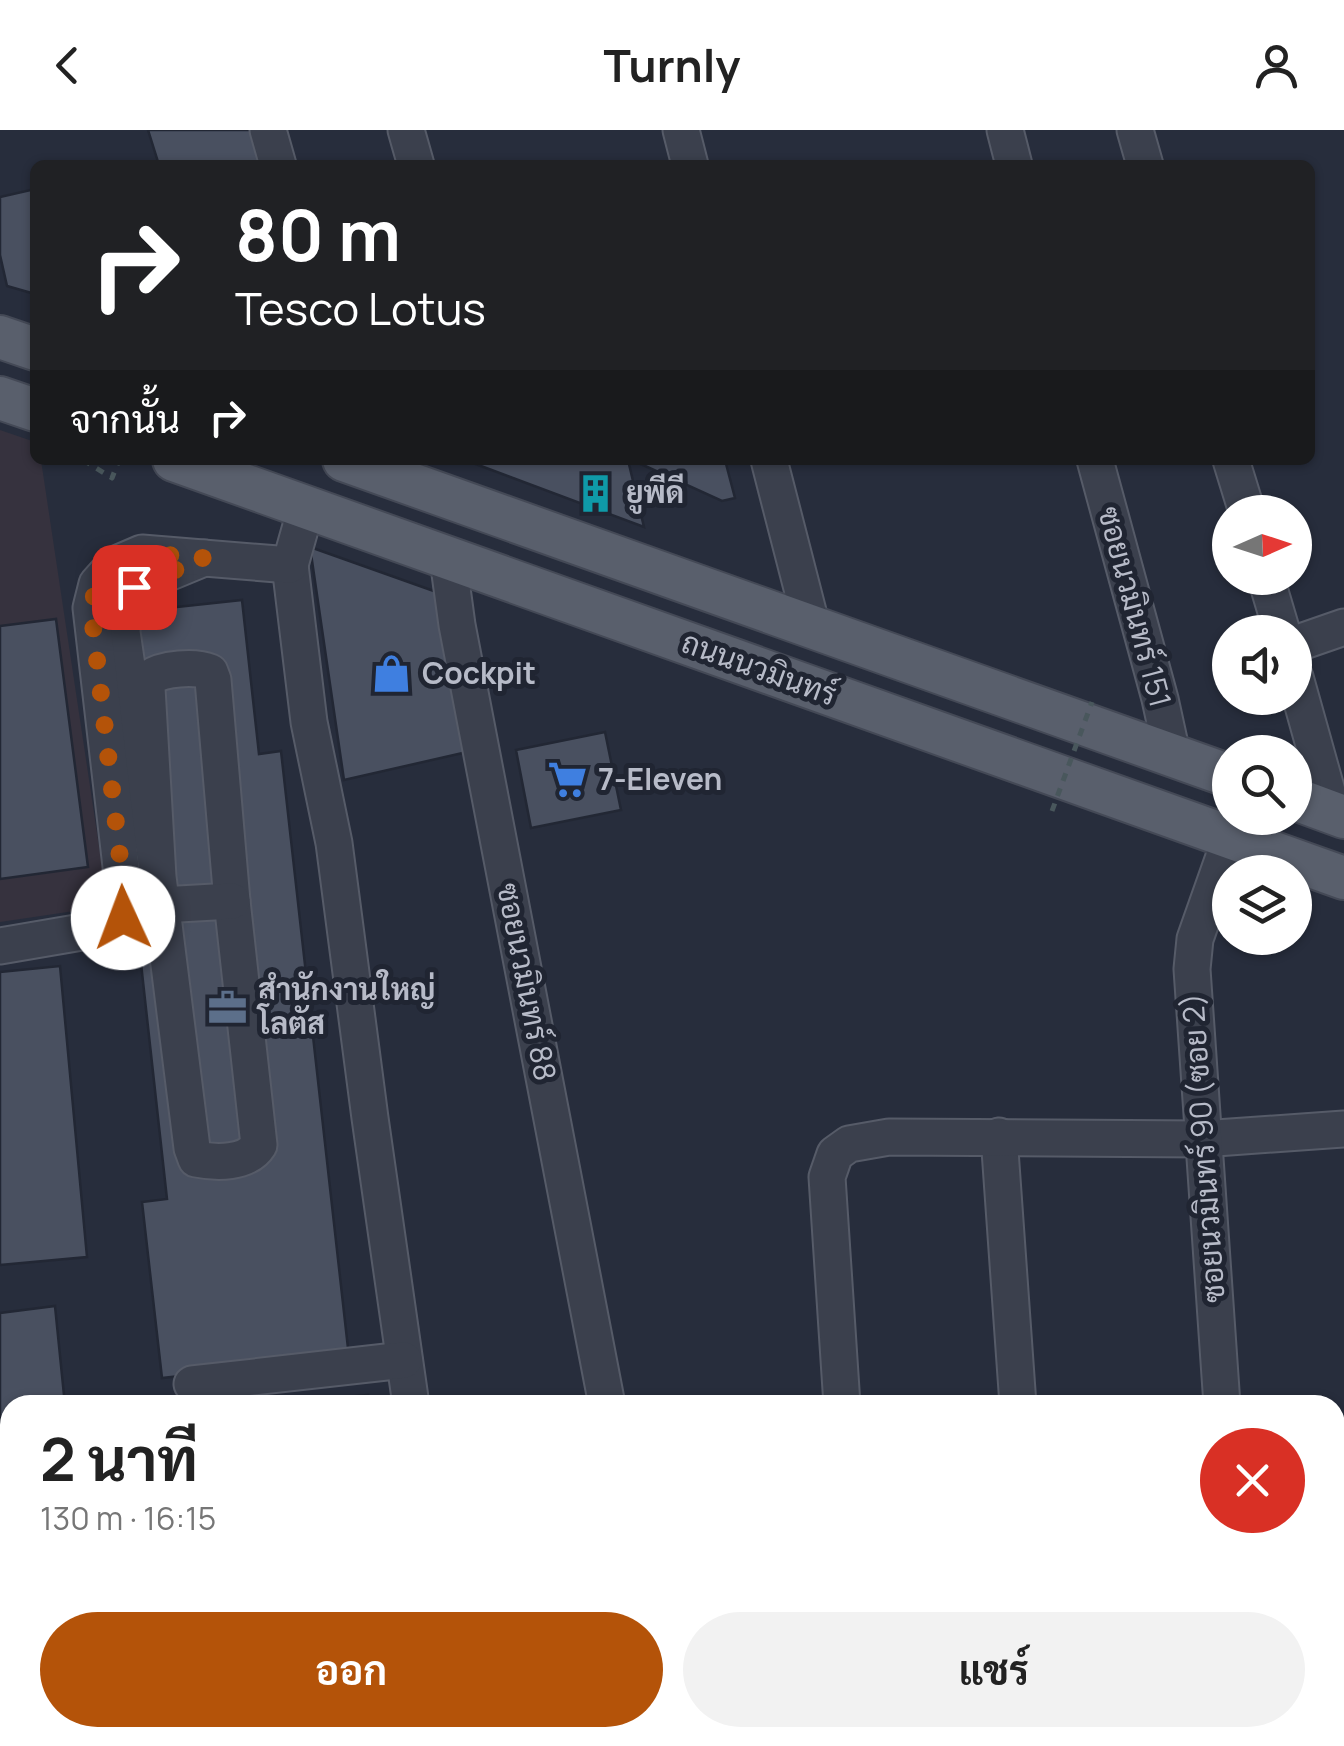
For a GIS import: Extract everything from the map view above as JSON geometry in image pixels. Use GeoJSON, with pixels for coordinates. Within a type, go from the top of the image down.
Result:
{"type":"FeatureCollection","features":[{"type":"Feature","properties":{"kind":"main road"},"geometry":{"type":"LineString","coordinates":[[0,337],[30,347]]}},
{"type":"Feature","properties":{"kind":"main road"},"geometry":{"type":"LineString","coordinates":[[0,398],[30,408]]}},
{"type":"Feature","properties":{"kind":"main road","name":"ถนนนวมินทร์"},"geometry":{"type":"LineString","coordinates":[[188,465],[1344,878]]}},
{"type":"Feature","properties":{"kind":"main road","name":"ถนนนวมินทร์"},"geometry":{"type":"LineString","coordinates":[[358,465],[1212,769]]}},
{"type":"Feature","properties":{"kind":"main road"},"geometry":{"type":"LineString","coordinates":[[448,559],[464,504]]}},
{"type":"Feature","properties":{"kind":"street"},"geometry":{"type":"LineString","coordinates":[[268,130],[277,160]]}},
{"type":"Feature","properties":{"kind":"street"},"geometry":{"type":"LineString","coordinates":[[406,130],[415,160]]}},
{"type":"Feature","properties":{"kind":"street"},"geometry":{"type":"LineString","coordinates":[[681,130],[689,160]]}},
{"type":"Feature","properties":{"kind":"street"},"geometry":{"type":"LineString","coordinates":[[1005,130],[1013,160]]}},
{"type":"Feature","properties":{"kind":"street"},"geometry":{"type":"LineString","coordinates":[[1135,130],[1144,160]]}},
{"type":"Feature","properties":{"kind":"street"},"geometry":{"type":"LineString","coordinates":[[770,465],[812,627]]}},
{"type":"Feature","properties":{"kind":"street","name":"ซอยนวมินทร์ 151"},"geometry":{"type":"LineString","coordinates":[[1096,465],[1172,754]]}},
{"type":"Feature","properties":{"kind":"street"},"geometry":{"type":"LineString","coordinates":[[1233,465],[1242,495]]}},
{"type":"Feature","properties":{"kind":"street"},"geometry":{"type":"LineString","coordinates":[[306,508],[290,564],[309,722],[334,843],[409,1395]]}},
{"type":"Feature","properties":{"kind":"street"},"geometry":{"type":"LineString","coordinates":[[0,946],[117,926],[123,918],[125,901],[91,608],[97,584],[114,565],[142,553],[290,564]]}},
{"type":"Feature","properties":{"kind":"street"},"geometry":{"type":"LineString","coordinates":[[160,891],[148,688],[150,678],[157,672],[202,669],[210,672],[213,680],[258,1145],[245,1158],[206,1161],[196,1159],[192,1148],[122,632],[123,612],[134,587],[204,558]]}},
{"type":"Feature","properties":{"kind":"street","name":"ซอยนวมินทร์ 88"},"geometry":{"type":"LineString","coordinates":[[448,559],[456,625],[606,1395]]}},
{"type":"Feature","properties":{"kind":"street"},"geometry":{"type":"LineString","coordinates":[[1312,638],[1344,628]]}},
{"type":"Feature","properties":{"kind":"street"},"geometry":{"type":"LineString","coordinates":[[1303,715],[1324,810]]}},
{"type":"Feature","properties":{"kind":"street","name":"ซอยนวมินทร์ 90 (ซอย 2)"},"geometry":{"type":"LineString","coordinates":[[1221,1395],[1192,968],[1195,940],[1231,837]]}},
{"type":"Feature","properties":{"kind":"street"},"geometry":{"type":"LineString","coordinates":[[160,891],[232,902]]}},
{"type":"Feature","properties":{"kind":"street"},"geometry":{"type":"LineString","coordinates":[[841,1395],[827,1177],[835,1154],[849,1144],[889,1136],[1202,1139],[1344,1129]]}},
{"type":"Feature","properties":{"kind":"street"},"geometry":{"type":"LineString","coordinates":[[999,1136],[1017,1395]]}},
{"type":"Feature","properties":{"kind":"street"},"geometry":{"type":"LineString","coordinates":[[192,1384],[404,1360]]}},
{"type":"Feature","properties":{"kind":"path"},"geometry":{"type":"LineString","coordinates":[[91,465],[112,478],[117,465]]}},
{"type":"Feature","properties":{"kind":"path"},"geometry":{"type":"LineString","coordinates":[[1052,811],[1092,702]]}},
{"type":"Feature","properties":{"kind":"shaded area"},"geometry":{"type":"Polygon","coordinates":[[[0,430],[30,440],[30,465],[42,465],[108,906],[0,922],[0,430]]]}},
{"type":"Feature","properties":{"kind":"building"},"geometry":{"type":"Polygon","coordinates":[[[148,130],[251,130],[260,160],[157,160],[148,130]]]}},
{"type":"Feature","properties":{"kind":"building"},"geometry":{"type":"Polygon","coordinates":[[[30,190],[30,293],[7,286],[0,255],[0,197],[30,190]]]}},
{"type":"Feature","properties":{"kind":"building","name":"ยูพีดี"},"geometry":{"type":"Polygon","coordinates":[[[478,465],[629,465],[644,527],[478,465]]]}},
{"type":"Feature","properties":{"kind":"building"},"geometry":{"type":"Polygon","coordinates":[[[643,465],[726,465],[735,498],[722,501],[643,465]]]}},
{"type":"Feature","properties":{"kind":"building","name":"Cockpit"},"geometry":{"type":"Polygon","coordinates":[[[310,547],[445,595],[467,752],[344,780],[310,547]]]}},
{"type":"Feature","properties":{"kind":"building","name":"สำนักงานใหญ่ โลตัส"},"geometry":{"type":"Polygon","coordinates":[[[242,600],[259,754],[281,751],[349,1357],[162,1378],[142,1202],[167,1199],[134,900],[153,898],[121,613],[242,600]]]}},
{"type":"Feature","properties":{"kind":"building"},"geometry":{"type":"Polygon","coordinates":[[[56,619],[88,867],[0,879],[0,626],[56,619]]]}},
{"type":"Feature","properties":{"kind":"building","name":"7-Eleven"},"geometry":{"type":"Polygon","coordinates":[[[605,732],[621,810],[531,828],[516,750],[605,732]]]}},
{"type":"Feature","properties":{"kind":"building"},"geometry":{"type":"Polygon","coordinates":[[[60,966],[87,1257],[0,1265],[0,972],[60,966]]]}},
{"type":"Feature","properties":{"kind":"building"},"geometry":{"type":"Polygon","coordinates":[[[55,1306],[64,1395],[0,1395],[0,1313],[55,1306]]]}},
{"type":"Feature","properties":{"kind":"place","name":"ยูพีดี"},"geometry":{"type":"Point","coordinates":[596,493]}},
{"type":"Feature","properties":{"kind":"place","name":"Cockpit"},"geometry":{"type":"Point","coordinates":[392,674]}},
{"type":"Feature","properties":{"kind":"place","name":"7-Eleven"},"geometry":{"type":"Point","coordinates":[568,780]}},
{"type":"Feature","properties":{"kind":"place","name":"สำนักงานใหญ่ โลตัส"},"geometry":{"type":"Point","coordinates":[228,1007]}},
{"type":"Feature","properties":{"kind":"route"},"geometry":{"type":"LineString","coordinates":[[123,918],[125,901],[91,608],[97,584],[114,565],[142,553],[204,558],[134,587]]}}]}
